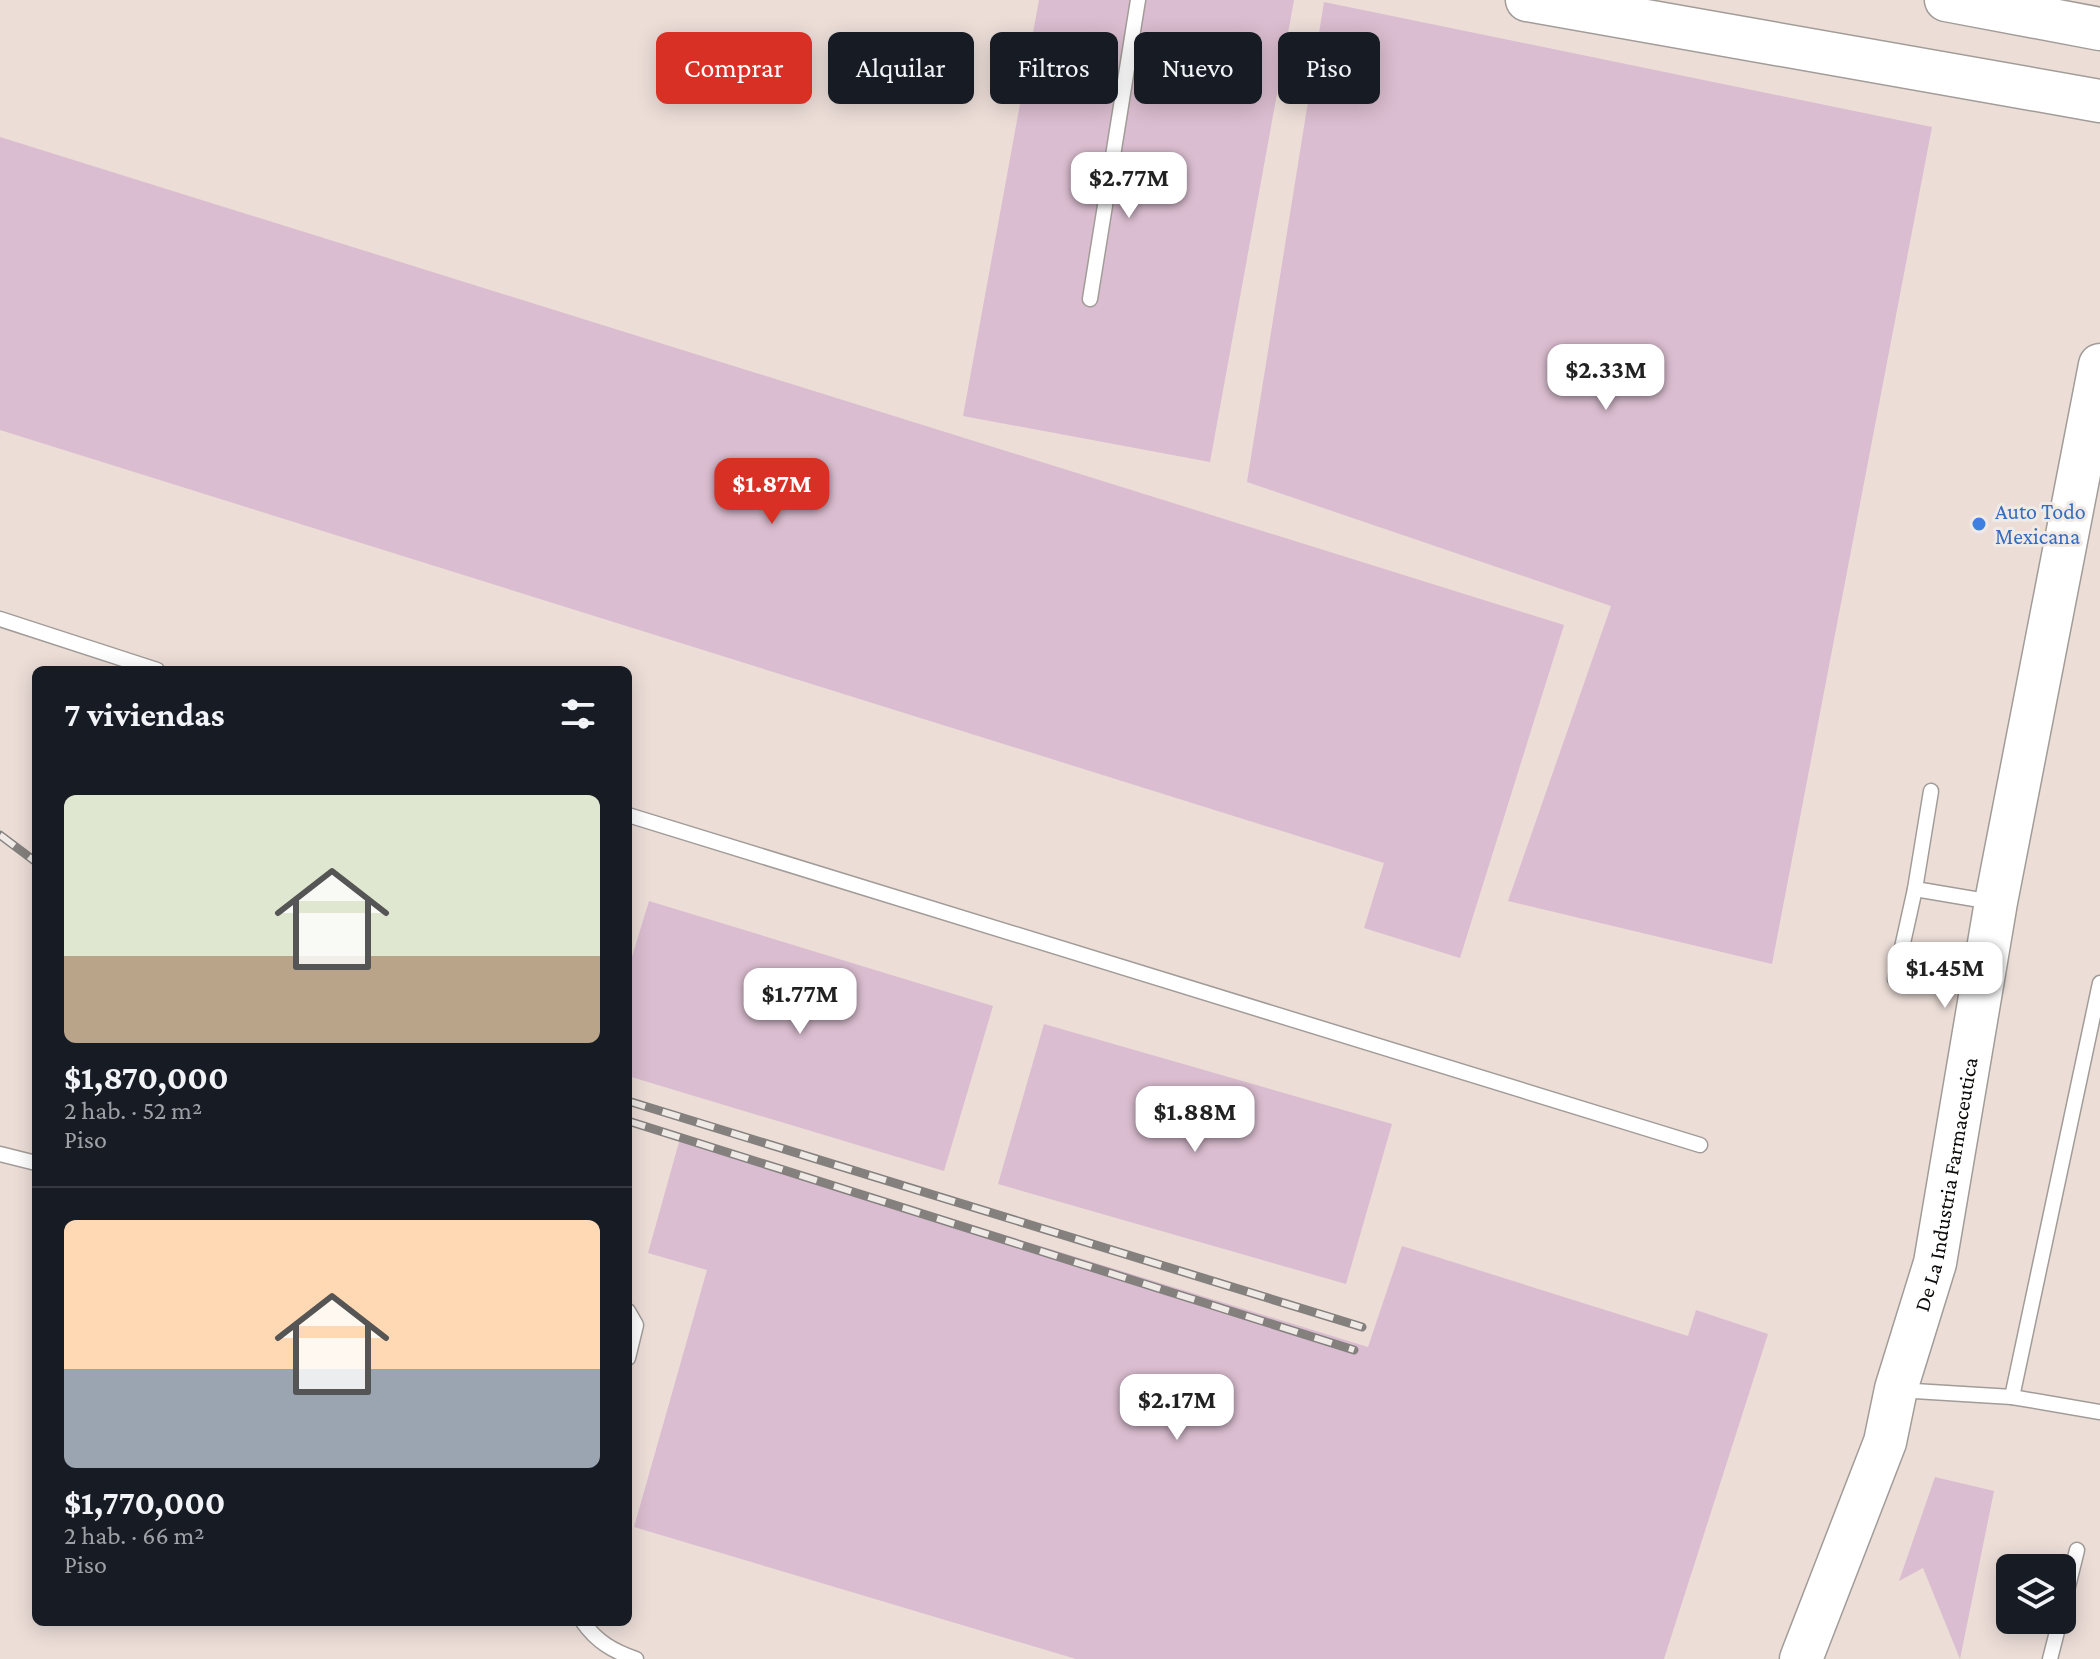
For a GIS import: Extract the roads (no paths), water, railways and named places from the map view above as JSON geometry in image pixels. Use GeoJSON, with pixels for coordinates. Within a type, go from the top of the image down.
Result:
{"type":"FeatureCollection","features":[{"type":"Feature","properties":{"kind":"main road"},"geometry":{"type":"LineString","coordinates":[[1527,0],[2100,101]]}},
{"type":"Feature","properties":{"kind":"main road"},"geometry":{"type":"LineString","coordinates":[[1946,0],[2100,29]]}},
{"type":"Feature","properties":{"kind":"main road","name":"De La Industria Farmaceutica"},"geometry":{"type":"LineString","coordinates":[[1801,1659],[1885,1442],[1896,1389],[1935,1263],[1996,902],[2100,365]]}},
{"type":"Feature","properties":{"kind":"lane"},"geometry":{"type":"LineString","coordinates":[[1090,299],[1138,0]]}},
{"type":"Feature","properties":{"kind":"lane"},"geometry":{"type":"LineString","coordinates":[[0,619],[145,666]]}},
{"type":"Feature","properties":{"kind":"lane"},"geometry":{"type":"LineString","coordinates":[[1895,979],[1915,889],[1931,791]]}},
{"type":"Feature","properties":{"kind":"lane"},"geometry":{"type":"LineString","coordinates":[[632,816],[1700,1145]]}},
{"type":"Feature","properties":{"kind":"lane"},"geometry":{"type":"LineString","coordinates":[[1915,889],[1996,902]]}},
{"type":"Feature","properties":{"kind":"lane"},"geometry":{"type":"LineString","coordinates":[[2012,1397],[2100,983]]}},
{"type":"Feature","properties":{"kind":"lane"},"geometry":{"type":"LineString","coordinates":[[0,1154],[32,1162]]}},
{"type":"Feature","properties":{"kind":"lane"},"geometry":{"type":"LineString","coordinates":[[632,1318],[636,1325],[632,1342]]}},
{"type":"Feature","properties":{"kind":"lane"},"geometry":{"type":"LineString","coordinates":[[1896,1389],[2012,1397],[2100,1412]]}},
{"type":"Feature","properties":{"kind":"lane"},"geometry":{"type":"LineString","coordinates":[[2076,1554],[2077,1550]]}},
{"type":"Feature","properties":{"kind":"lane"},"geometry":{"type":"LineString","coordinates":[[586,1626],[612,1651],[636,1659]]}},
{"type":"Feature","properties":{"kind":"lane"},"geometry":{"type":"LineString","coordinates":[[2050,1659],[2056,1634]]}},
{"type":"Feature","properties":{"kind":"railway"},"geometry":{"type":"LineString","coordinates":[[0,835],[32,859]]}},
{"type":"Feature","properties":{"kind":"railway"},"geometry":{"type":"LineString","coordinates":[[632,1102],[1362,1327]]}},
{"type":"Feature","properties":{"kind":"railway"},"geometry":{"type":"LineString","coordinates":[[632,1122],[1354,1350]]}},
{"type":"Feature","properties":{"kind":"place","name":"Auto Todo Mexicana"},"geometry":{"type":"Point","coordinates":[1979,524]}}]}
